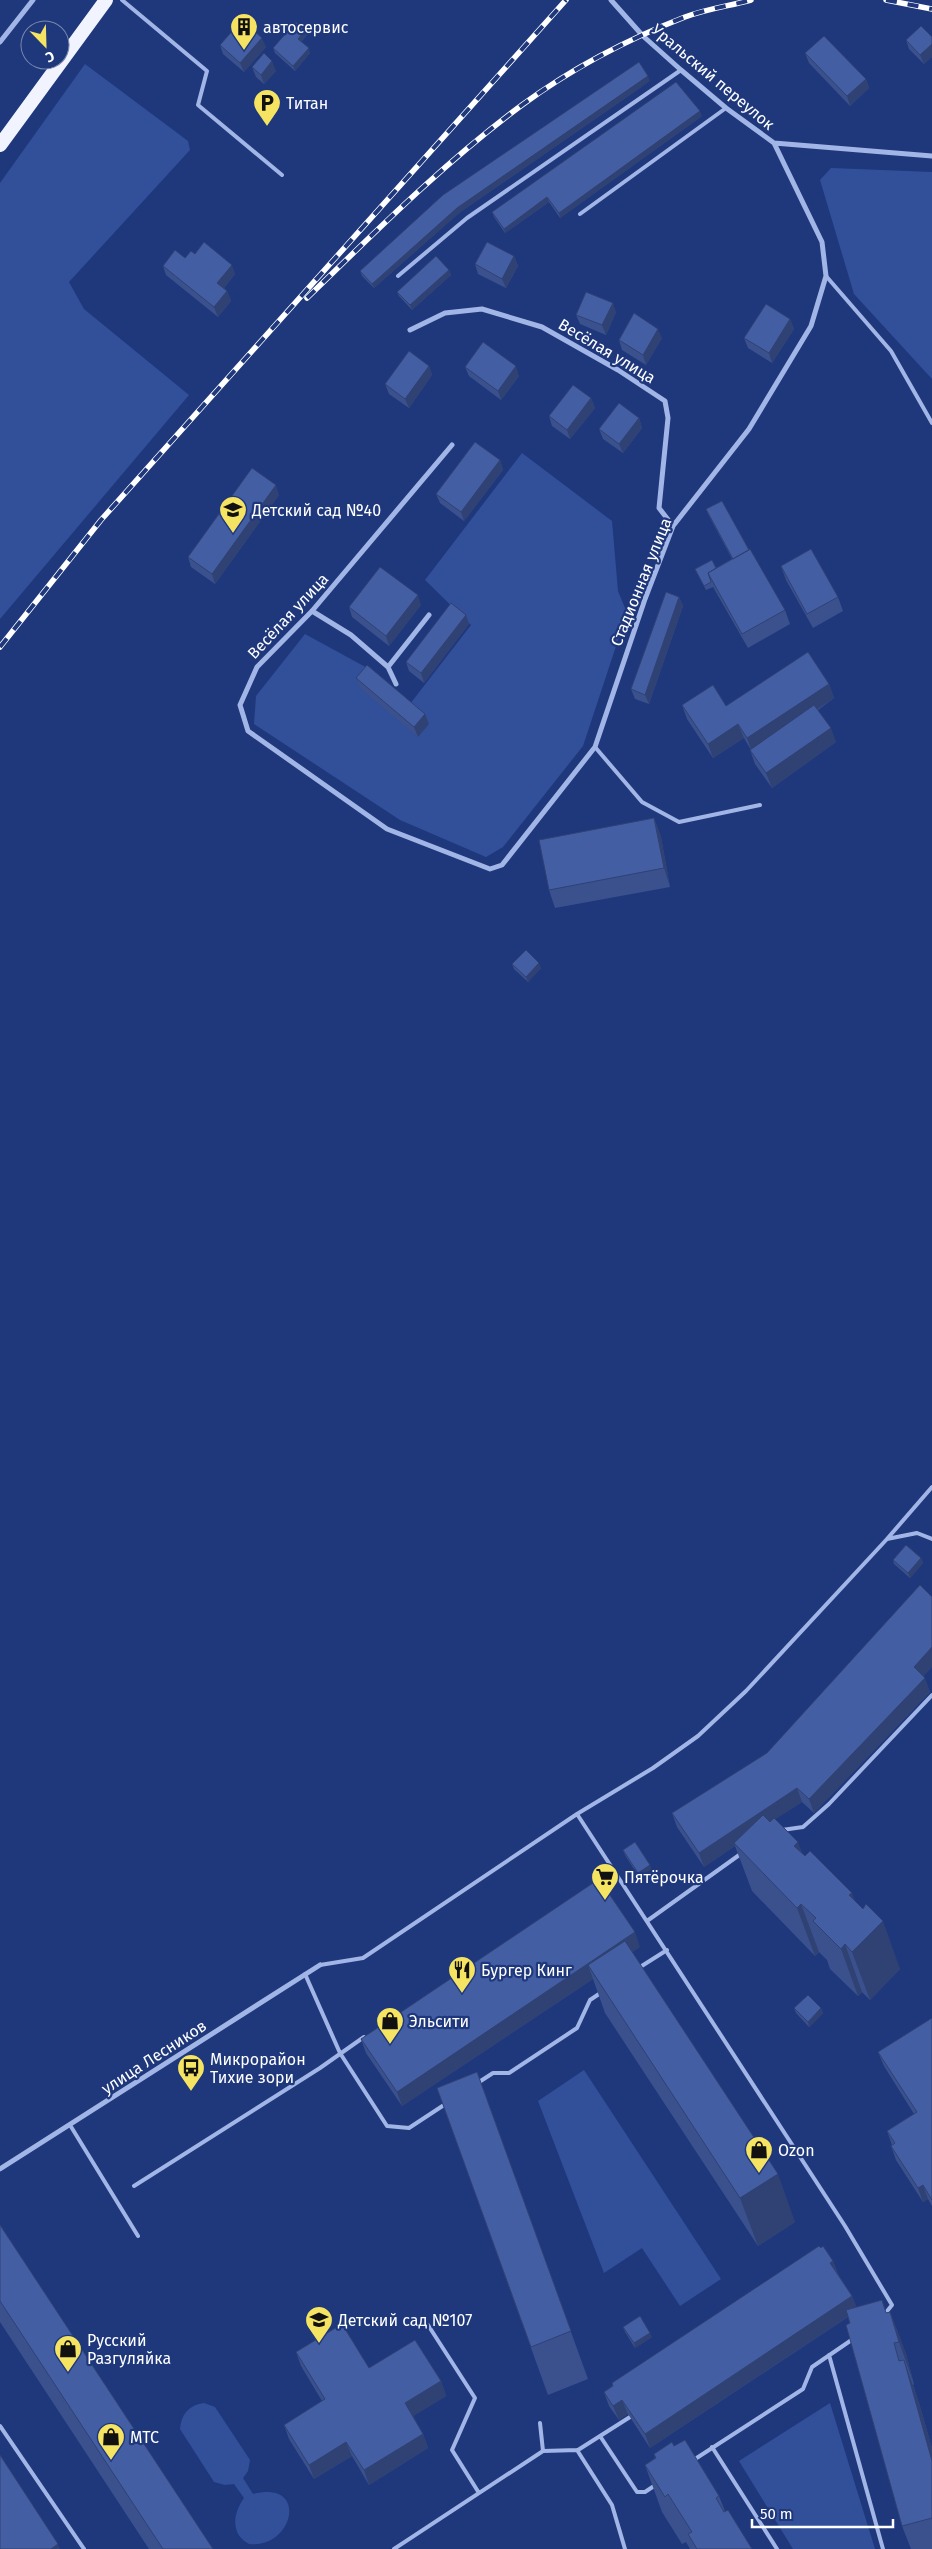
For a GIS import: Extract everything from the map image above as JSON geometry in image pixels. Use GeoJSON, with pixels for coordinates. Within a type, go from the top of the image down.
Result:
{"type":"FeatureCollection","features":[{"type":"Feature","properties":{"kind":"highway"},"geometry":{"type":"LineString","coordinates":[[0,145],[106,0]]}},
{"type":"Feature","properties":{"kind":"street"},"geometry":{"type":"LineString","coordinates":[[0,42],[33,0]]}},
{"type":"Feature","properties":{"kind":"street","name":"Уральский переулок"},"geometry":{"type":"LineString","coordinates":[[612,0],[643,36],[681,70],[726,108],[774,143],[932,156]]}},
{"type":"Feature","properties":{"kind":"street","name":"Стадионная улица"},"geometry":{"type":"LineString","coordinates":[[388,829],[490,869],[502,865],[595,747],[645,599],[673,526],[749,430],[811,326],[826,276],[822,242],[774,143]]}},
{"type":"Feature","properties":{"kind":"street","name":"Весёлая улица"},"geometry":{"type":"LineString","coordinates":[[410,330],[446,313],[482,309],[542,327],[618,370],[665,401],[668,418],[659,508],[673,526]]}},
{"type":"Feature","properties":{"kind":"street","name":"Весёлая улица"},"geometry":{"type":"LineString","coordinates":[[388,829],[248,731],[240,705],[257,667],[312,611],[452,445]]}},
{"type":"Feature","properties":{"kind":"street"},"geometry":{"type":"LineString","coordinates":[[312,611],[351,635],[388,666],[396,684]]}},
{"type":"Feature","properties":{"kind":"street"},"geometry":{"type":"LineString","coordinates":[[388,666],[428,615]]}},
{"type":"Feature","properties":{"kind":"street","name":"улица Лесников"},"geometry":{"type":"LineString","coordinates":[[0,2169],[320,1965]]}},
{"type":"Feature","properties":{"kind":"lane"},"geometry":{"type":"LineString","coordinates":[[122,0],[207,71],[198,106],[282,175]]}},
{"type":"Feature","properties":{"kind":"lane"},"geometry":{"type":"LineString","coordinates":[[398,276],[467,218],[681,70]]}},
{"type":"Feature","properties":{"kind":"lane"},"geometry":{"type":"LineString","coordinates":[[580,214],[726,108]]}},
{"type":"Feature","properties":{"kind":"lane"},"geometry":{"type":"LineString","coordinates":[[826,276],[891,351],[932,423]]}},
{"type":"Feature","properties":{"kind":"lane"},"geometry":{"type":"LineString","coordinates":[[595,747],[642,802],[678,822],[760,804]]}},
{"type":"Feature","properties":{"kind":"lane"},"geometry":{"type":"LineString","coordinates":[[320,1965],[363,1958],[577,1814],[653,1768],[698,1736],[746,1691],[887,1539],[932,1487]]}},
{"type":"Feature","properties":{"kind":"lane"},"geometry":{"type":"LineString","coordinates":[[887,1539],[917,1533],[932,1539]]}},
{"type":"Feature","properties":{"kind":"lane"},"geometry":{"type":"LineString","coordinates":[[773,1832],[803,1827],[828,1804],[932,1695]]}},
{"type":"Feature","properties":{"kind":"lane"},"geometry":{"type":"LineString","coordinates":[[577,1814],[845,2226],[892,2305],[878,2322]]}},
{"type":"Feature","properties":{"kind":"lane"},"geometry":{"type":"LineString","coordinates":[[647,1921],[749,1849]]}},
{"type":"Feature","properties":{"kind":"lane"},"geometry":{"type":"LineString","coordinates":[[588,1886],[613,1870]]}},
{"type":"Feature","properties":{"kind":"lane"},"geometry":{"type":"LineString","coordinates":[[628,1975],[667,1950]]}},
{"type":"Feature","properties":{"kind":"lane"},"geometry":{"type":"LineString","coordinates":[[305,1974],[340,2053],[387,2126],[409,2128],[455,2098]]}},
{"type":"Feature","properties":{"kind":"lane"},"geometry":{"type":"LineString","coordinates":[[470,2088],[493,2073],[509,2073],[576,2028],[590,2000],[605,1990]]}},
{"type":"Feature","properties":{"kind":"lane"},"geometry":{"type":"LineString","coordinates":[[134,2186],[373,2031]]}},
{"type":"Feature","properties":{"kind":"lane"},"geometry":{"type":"LineString","coordinates":[[70,2124],[138,2236]]}},
{"type":"Feature","properties":{"kind":"lane"},"geometry":{"type":"LineString","coordinates":[[428,2325],[475,2398],[452,2450],[479,2493]]}},
{"type":"Feature","properties":{"kind":"lane"},"geometry":{"type":"LineString","coordinates":[[690,2462],[803,2389],[812,2366],[862,2333]]}},
{"type":"Feature","properties":{"kind":"lane"},"geometry":{"type":"LineString","coordinates":[[829,2355],[883,2549]]}},
{"type":"Feature","properties":{"kind":"lane"},"geometry":{"type":"LineString","coordinates":[[394,2549],[400,2547],[542,2451],[578,2450],[630,2417]]}},
{"type":"Feature","properties":{"kind":"lane"},"geometry":{"type":"LineString","coordinates":[[540,2423],[542,2451]]}},
{"type":"Feature","properties":{"kind":"lane"},"geometry":{"type":"LineString","coordinates":[[0,2426],[84,2549]]}},
{"type":"Feature","properties":{"kind":"lane"},"geometry":{"type":"LineString","coordinates":[[600,2436],[637,2492],[645,2492],[660,2482]]}},
{"type":"Feature","properties":{"kind":"lane"},"geometry":{"type":"LineString","coordinates":[[712,2447],[776,2549]]}},
{"type":"Feature","properties":{"kind":"lane"},"geometry":{"type":"LineString","coordinates":[[578,2450],[612,2505],[625,2549]]}},
{"type":"Feature","properties":{"kind":"shaded area"},"geometry":{"type":"Polygon","coordinates":[[[85,64],[188,141],[190,150],[69,282],[84,309],[189,395],[0,619],[0,183],[85,64]]]}},
{"type":"Feature","properties":{"kind":"shaded area"},"geometry":{"type":"Polygon","coordinates":[[[831,168],[932,172],[932,379],[854,294],[820,180],[831,168]]]}},
{"type":"Feature","properties":{"kind":"shaded area"},"geometry":{"type":"Polygon","coordinates":[[[522,453],[612,521],[618,591],[627,613],[583,746],[503,847],[486,857],[400,820],[254,724],[256,696],[305,634],[371,670],[410,704],[471,625],[425,580],[522,453]]]}},
{"type":"Feature","properties":{"kind":"shaded area"},"geometry":{"type":"Polygon","coordinates":[[[584,2070],[721,2279],[680,2306],[642,2248],[604,2273],[538,2101],[584,2070]]]}},
{"type":"Feature","properties":{"kind":"shaded area"},"geometry":{"type":"Polygon","coordinates":[[[204,2403],[215,2407],[250,2460],[248,2471],[243,2478],[253,2494],[271,2492],[283,2497],[288,2505],[289,2516],[285,2527],[276,2536],[264,2543],[249,2544],[239,2535],[235,2523],[237,2510],[244,2498],[234,2484],[225,2485],[214,2482],[180,2429],[182,2419],[187,2411],[194,2406],[204,2403]]]}},
{"type":"Feature","properties":{"kind":"shaded area"},"geometry":{"type":"Polygon","coordinates":[[[830,2403],[875,2549],[793,2549],[739,2461],[830,2403]]]}},
{"type":"Feature","properties":{"kind":"building"},"geometry":{"type":"Polygon","coordinates":[[[242,20],[262,38],[240,63],[220,45],[242,20]]]}},
{"type":"Feature","properties":{"kind":"building"},"geometry":{"type":"Polygon","coordinates":[[[296,22],[305,30],[298,39],[309,48],[293,66],[273,48],[296,22]]]}},
{"type":"Feature","properties":{"kind":"building"},"geometry":{"type":"Polygon","coordinates":[[[921,26],[932,37],[932,44],[920,55],[906,40],[921,26]]]}},
{"type":"Feature","properties":{"kind":"building"},"geometry":{"type":"Polygon","coordinates":[[[824,36],[866,79],[847,96],[805,53],[824,36]]]}},
{"type":"Feature","properties":{"kind":"building"},"geometry":{"type":"Polygon","coordinates":[[[264,53],[272,61],[261,75],[252,67],[264,53]]]}},
{"type":"Feature","properties":{"kind":"building"},"geometry":{"type":"Polygon","coordinates":[[[639,62],[648,76],[457,208],[372,284],[360,271],[443,195],[639,62]]]}},
{"type":"Feature","properties":{"kind":"building"},"geometry":{"type":"Polygon","coordinates":[[[676,82],[700,111],[559,213],[547,197],[504,229],[492,212],[676,82]]]}},
{"type":"Feature","properties":{"kind":"building"},"geometry":{"type":"Polygon","coordinates":[[[204,242],[232,265],[217,283],[227,291],[214,307],[163,266],[175,250],[185,258],[191,251],[195,254],[204,242]]]}},
{"type":"Feature","properties":{"kind":"building"},"geometry":{"type":"Polygon","coordinates":[[[487,242],[514,256],[502,279],[475,264],[487,242]]]}},
{"type":"Feature","properties":{"kind":"building"},"geometry":{"type":"Polygon","coordinates":[[[436,256],[449,270],[410,305],[397,292],[436,256]]]}},
{"type":"Feature","properties":{"kind":"building"},"geometry":{"type":"Polygon","coordinates":[[[586,292],[613,303],[602,325],[576,315],[586,292]]]}},
{"type":"Feature","properties":{"kind":"building"},"geometry":{"type":"Polygon","coordinates":[[[766,304],[790,319],[769,353],[744,338],[766,304]]]}},
{"type":"Feature","properties":{"kind":"building"},"geometry":{"type":"Polygon","coordinates":[[[634,313],[658,329],[643,355],[619,340],[634,313]]]}},
{"type":"Feature","properties":{"kind":"building"},"geometry":{"type":"Polygon","coordinates":[[[483,342],[516,366],[498,391],[465,367],[483,342]]]}},
{"type":"Feature","properties":{"kind":"building"},"geometry":{"type":"Polygon","coordinates":[[[409,351],[429,366],[405,399],[385,384],[409,351]]]}},
{"type":"Feature","properties":{"kind":"building"},"geometry":{"type":"Polygon","coordinates":[[[573,385],[591,398],[567,430],[549,416],[573,385]]]}},
{"type":"Feature","properties":{"kind":"building"},"geometry":{"type":"Polygon","coordinates":[[[619,403],[639,418],[619,444],[599,429],[619,403]]]}},
{"type":"Feature","properties":{"kind":"building"},"geometry":{"type":"Polygon","coordinates":[[[475,442],[500,460],[461,512],[436,494],[475,442]]]}},
{"type":"Feature","properties":{"kind":"building"},"geometry":{"type":"Polygon","coordinates":[[[252,468],[276,485],[212,574],[188,557],[252,468]]]}},
{"type":"Feature","properties":{"kind":"building"},"geometry":{"type":"Polygon","coordinates":[[[722,501],[749,550],[733,559],[706,509],[722,501]]]}},
{"type":"Feature","properties":{"kind":"building"},"geometry":{"type":"Polygon","coordinates":[[[750,549],[785,610],[742,634],[708,573],[750,549]]]}},
{"type":"Feature","properties":{"kind":"building"},"geometry":{"type":"Polygon","coordinates":[[[811,549],[838,597],[807,614],[781,566],[811,549]]]}},
{"type":"Feature","properties":{"kind":"building"},"geometry":{"type":"Polygon","coordinates":[[[712,560],[716,568],[708,573],[711,582],[704,586],[695,569],[712,560]]]}},
{"type":"Feature","properties":{"kind":"building"},"geometry":{"type":"Polygon","coordinates":[[[380,567],[418,595],[386,636],[349,607],[380,567]]]}},
{"type":"Feature","properties":{"kind":"building"},"geometry":{"type":"Polygon","coordinates":[[[666,592],[679,597],[645,695],[631,689],[666,592]]]}},
{"type":"Feature","properties":{"kind":"building"},"geometry":{"type":"Polygon","coordinates":[[[451,603],[466,615],[421,673],[406,662],[451,603]]]}},
{"type":"Feature","properties":{"kind":"building"},"geometry":{"type":"Polygon","coordinates":[[[808,652],[829,684],[747,738],[738,724],[708,744],[682,705],[713,685],[726,706],[808,652]]]}},
{"type":"Feature","properties":{"kind":"building"},"geometry":{"type":"Polygon","coordinates":[[[367,665],[425,714],[414,727],[356,678],[367,665]]]}},
{"type":"Feature","properties":{"kind":"building"},"geometry":{"type":"Polygon","coordinates":[[[814,705],[831,728],[766,773],[750,750],[814,705]]]}},
{"type":"Feature","properties":{"kind":"building"},"geometry":{"type":"Polygon","coordinates":[[[654,818],[664,868],[549,890],[539,840],[654,818]]]}},
{"type":"Feature","properties":{"kind":"building"},"geometry":{"type":"Polygon","coordinates":[[[526,950],[539,963],[526,977],[512,964],[526,950]]]}},
{"type":"Feature","properties":{"kind":"building"},"geometry":{"type":"Polygon","coordinates":[[[906,1545],[921,1558],[908,1573],[893,1560],[906,1545]]]}},
{"type":"Feature","properties":{"kind":"building"},"geometry":{"type":"Polygon","coordinates":[[[920,1585],[932,1597],[932,1647],[914,1667],[925,1678],[809,1799],[797,1788],[699,1853],[672,1813],[767,1753],[920,1585]]]}},
{"type":"Feature","properties":{"kind":"building"},"geometry":{"type":"Polygon","coordinates":[[[763,1815],[770,1822],[774,1818],[798,1842],[794,1846],[805,1856],[810,1851],[852,1893],[849,1895],[863,1909],[866,1904],[883,1921],[852,1952],[845,1944],[841,1949],[813,1921],[816,1918],[801,1904],[797,1908],[734,1843],[763,1815]]]}},
{"type":"Feature","properties":{"kind":"building"},"geometry":{"type":"Polygon","coordinates":[[[635,1842],[650,1865],[638,1873],[623,1850],[635,1842]]]}},
{"type":"Feature","properties":{"kind":"building"},"geometry":{"type":"Polygon","coordinates":[[[599,1879],[635,1932],[397,2092],[361,2039],[599,1879]]]}},
{"type":"Feature","properties":{"kind":"building"},"geometry":{"type":"Polygon","coordinates":[[[625,1941],[778,2174],[740,2198],[588,1965],[625,1941]]]}},
{"type":"Feature","properties":{"kind":"building"},"geometry":{"type":"Polygon","coordinates":[[[808,1995],[821,2008],[808,2022],[794,2008],[808,1995]]]}},
{"type":"Feature","properties":{"kind":"building"},"geometry":{"type":"Polygon","coordinates":[[[932,2018],[932,2200],[923,2185],[918,2188],[891,2146],[895,2143],[887,2131],[917,2112],[878,2052],[932,2018]]]}},
{"type":"Feature","properties":{"kind":"building"},"geometry":{"type":"Polygon","coordinates":[[[477,2072],[571,2331],[531,2347],[437,2088],[477,2072]]]}},
{"type":"Feature","properties":{"kind":"building"},"geometry":{"type":"Polygon","coordinates":[[[0,2225],[213,2549],[163,2549],[0,2301],[0,2225]]]}},
{"type":"Feature","properties":{"kind":"building"},"geometry":{"type":"Polygon","coordinates":[[[819,2246],[821,2248],[823,2246],[833,2261],[830,2263],[852,2296],[645,2434],[622,2400],[613,2406],[604,2392],[613,2386],[612,2383],[819,2246]]]}},
{"type":"Feature","properties":{"kind":"building"},"geometry":{"type":"Polygon","coordinates":[[[882,2300],[886,2313],[890,2312],[899,2342],[894,2343],[899,2361],[904,2360],[932,2461],[932,2518],[902,2526],[846,2325],[850,2323],[846,2310],[882,2300]]]}},
{"type":"Feature","properties":{"kind":"building"},"geometry":{"type":"Polygon","coordinates":[[[640,2316],[650,2333],[634,2343],[623,2327],[640,2316]]]}},
{"type":"Feature","properties":{"kind":"building"},"geometry":{"type":"Polygon","coordinates":[[[342,2324],[369,2368],[415,2340],[441,2381],[405,2403],[423,2434],[364,2470],[346,2442],[309,2465],[284,2425],[325,2399],[296,2352],[342,2324]]]}},
{"type":"Feature","properties":{"kind":"building"},"geometry":{"type":"Polygon","coordinates":[[[685,2440],[719,2496],[716,2498],[724,2512],[728,2510],[752,2549],[697,2549],[688,2534],[692,2532],[668,2494],[665,2497],[645,2465],[656,2458],[654,2454],[672,2442],[674,2446],[685,2440]]]}},
{"type":"Feature","properties":{"kind":"building"},"geometry":{"type":"Polygon","coordinates":[[[0,2455],[58,2544],[51,2549],[0,2549],[0,2455]]]}},
{"type":"Feature","properties":{"kind":"railway"},"geometry":{"type":"LineString","coordinates":[[0,647],[101,520],[566,0]]}},
{"type":"Feature","properties":{"kind":"railway"},"geometry":{"type":"LineString","coordinates":[[307,298],[438,173],[493,127],[560,79],[621,45],[685,17],[751,0]]}},
{"type":"Feature","properties":{"kind":"railway"},"geometry":{"type":"LineString","coordinates":[[886,0],[932,9]]}},
{"type":"Feature","properties":{"kind":"place","name":"автосервис"},"geometry":{"type":"Point","coordinates":[244,51]}},
{"type":"Feature","properties":{"kind":"place","name":"Титан"},"geometry":{"type":"Point","coordinates":[267,127]}},
{"type":"Feature","properties":{"kind":"place","name":"Детский сад №40"},"geometry":{"type":"Point","coordinates":[233,534]}},
{"type":"Feature","properties":{"kind":"place","name":"Пятёрочка"},"geometry":{"type":"Point","coordinates":[605,1901]}},
{"type":"Feature","properties":{"kind":"place","name":"Бургер Кинг"},"geometry":{"type":"Point","coordinates":[462,1994]}},
{"type":"Feature","properties":{"kind":"place","name":"Эльсити"},"geometry":{"type":"Point","coordinates":[390,2045]}},
{"type":"Feature","properties":{"kind":"place","name":"Микрорайон Тихие зори"},"geometry":{"type":"Point","coordinates":[191,2092]}},
{"type":"Feature","properties":{"kind":"place","name":"Ozon"},"geometry":{"type":"Point","coordinates":[759,2174]}},
{"type":"Feature","properties":{"kind":"place","name":"Детский сад №107"},"geometry":{"type":"Point","coordinates":[319,2344]}},
{"type":"Feature","properties":{"kind":"place","name":"Русский Разгуляйка"},"geometry":{"type":"Point","coordinates":[68,2373]}},
{"type":"Feature","properties":{"kind":"place","name":"МТС"},"geometry":{"type":"Point","coordinates":[111,2461]}}]}
